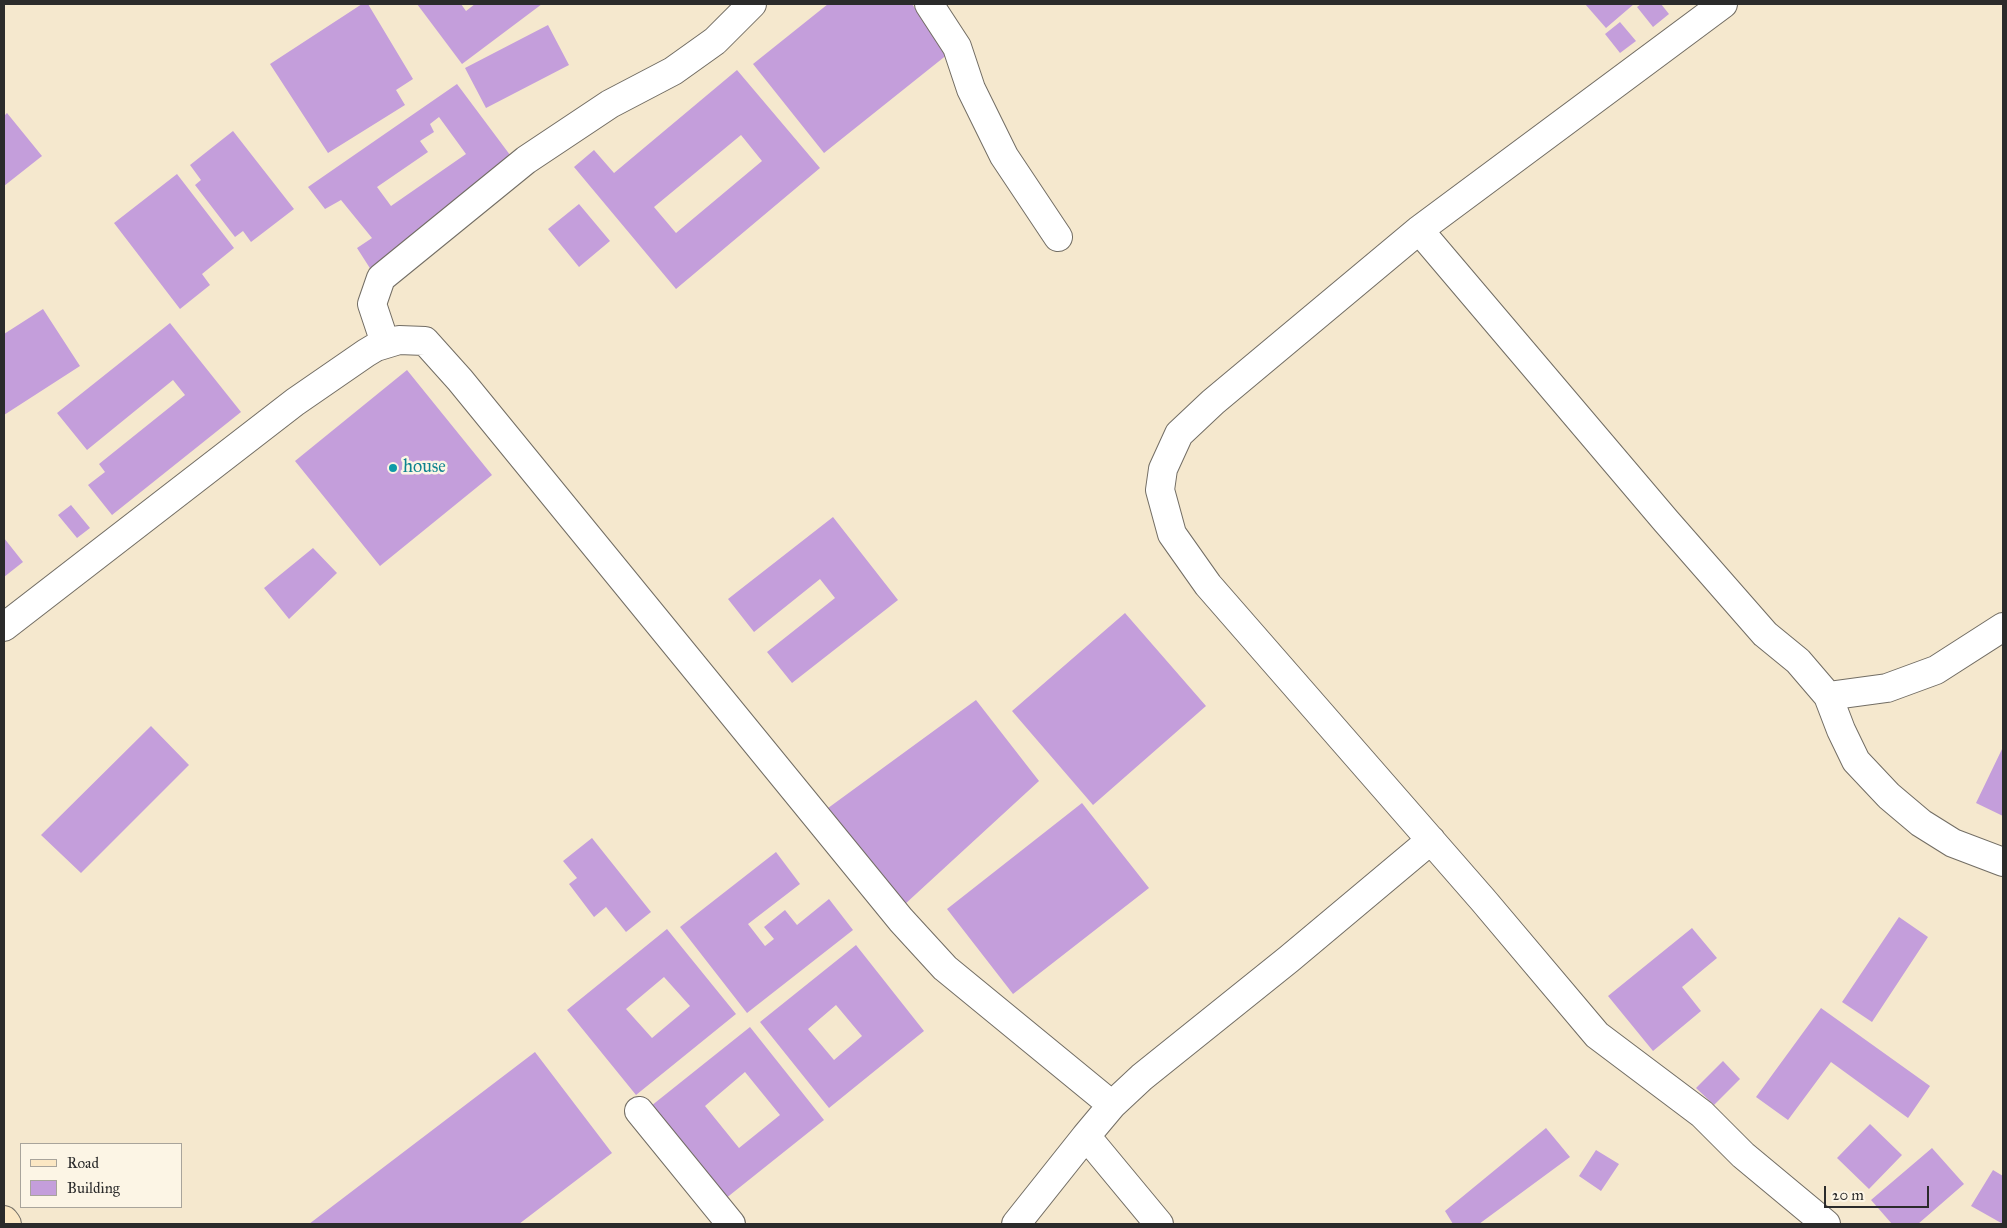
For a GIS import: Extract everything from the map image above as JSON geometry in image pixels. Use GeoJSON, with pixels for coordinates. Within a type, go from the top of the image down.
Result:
{"type":"FeatureCollection","features":[{"type":"Feature","properties":{"kind":"main road"},"geometry":{"type":"LineString","coordinates":[[4,1220],[7,1224]]}},
{"type":"Feature","properties":{"kind":"street"},"geometry":{"type":"LineString","coordinates":[[385,343],[372,304],[381,278],[526,160],[610,104],[673,71],[715,41],[752,4]]}},
{"type":"Feature","properties":{"kind":"street"},"geometry":{"type":"LineString","coordinates":[[929,4],[957,47],[970,89],[1004,156],[1058,237]]}},
{"type":"Feature","properties":{"kind":"street"},"geometry":{"type":"LineString","coordinates":[[1723,4],[1419,230],[1213,402],[1179,434],[1162,469],[1160,490],[1172,534],[1208,585],[1431,840],[1597,1035],[1702,1114],[1743,1155],[1826,1224]]}},
{"type":"Feature","properties":{"kind":"street"},"geometry":{"type":"LineString","coordinates":[[1419,230],[1660,514],[1765,634],[1798,661],[1828,696],[1841,730],[1856,761],[1889,796],[1921,823],[1953,843],[2003,862]]}},
{"type":"Feature","properties":{"kind":"street"},"geometry":{"type":"LineString","coordinates":[[4,628],[295,402],[366,353],[385,343],[408,339],[425,341],[432,347],[901,920],[945,968],[1069,1067],[1112,1105]]}},
{"type":"Feature","properties":{"kind":"street"},"geometry":{"type":"LineString","coordinates":[[1828,696],[1887,688],[1936,670],[2003,627]]}},
{"type":"Feature","properties":{"kind":"street"},"geometry":{"type":"LineString","coordinates":[[1016,1224],[1112,1105],[1142,1077],[1289,959],[1431,840]]}},
{"type":"Feature","properties":{"kind":"street"},"geometry":{"type":"LineString","coordinates":[[639,1111],[731,1224]]}},
{"type":"Feature","properties":{"kind":"street"},"geometry":{"type":"LineString","coordinates":[[1086,1136],[1159,1224]]}},
{"type":"Feature","properties":{"kind":"building"},"geometry":{"type":"Polygon","coordinates":[[[362,4],[368,4],[413,79],[396,90],[405,105],[328,153],[270,64],[362,4]]]}},
{"type":"Feature","properties":{"kind":"building"},"geometry":{"type":"Polygon","coordinates":[[[417,4],[461,4],[466,11],[475,4],[542,4],[462,64],[417,4]]]}},
{"type":"Feature","properties":{"kind":"building"},"geometry":{"type":"Polygon","coordinates":[[[828,4],[912,4],[948,54],[824,153],[753,64],[828,4]]]}},
{"type":"Feature","properties":{"kind":"building"},"geometry":{"type":"Polygon","coordinates":[[[1585,4],[1634,4],[1606,28],[1585,4]]]}},
{"type":"Feature","properties":{"kind":"building"},"geometry":{"type":"Polygon","coordinates":[[[1641,4],[1661,4],[1669,14],[1653,27],[1637,7],[1641,4]]]}},
{"type":"Feature","properties":{"kind":"building"},"geometry":{"type":"Polygon","coordinates":[[[1620,22],[1636,41],[1620,53],[1605,34],[1620,22]]]}},
{"type":"Feature","properties":{"kind":"building"},"geometry":{"type":"Polygon","coordinates":[[[548,25],[569,65],[486,108],[465,68],[548,25]]]}},
{"type":"Feature","properties":{"kind":"building"},"geometry":{"type":"Polygon","coordinates":[[[737,70],[820,168],[676,289],[574,167],[594,150],[614,173],[737,70]],[[741,135],[654,207],[676,233],[762,161],[741,135]]]}},
{"type":"Feature","properties":{"kind":"building"},"geometry":{"type":"Polygon","coordinates":[[[457,84],[516,163],[373,273],[357,248],[372,238],[341,200],[325,209],[308,187],[457,84]],[[439,117],[430,124],[434,132],[420,141],[428,152],[377,187],[391,206],[466,154],[439,117]]]}},
{"type":"Feature","properties":{"kind":"building"},"geometry":{"type":"Polygon","coordinates":[[[7,113],[42,156],[4,186],[4,116],[7,113]]]}},
{"type":"Feature","properties":{"kind":"building"},"geometry":{"type":"Polygon","coordinates":[[[233,131],[294,209],[251,242],[243,231],[235,237],[195,185],[201,180],[190,165],[233,131]]]}},
{"type":"Feature","properties":{"kind":"building"},"geometry":{"type":"Polygon","coordinates":[[[177,174],[234,248],[202,274],[210,285],[180,309],[114,223],[177,174]]]}},
{"type":"Feature","properties":{"kind":"building"},"geometry":{"type":"Polygon","coordinates":[[[579,204],[610,241],[579,267],[548,229],[579,204]]]}},
{"type":"Feature","properties":{"kind":"building"},"geometry":{"type":"Polygon","coordinates":[[[43,309],[80,366],[4,415],[4,334],[43,309]]]}},
{"type":"Feature","properties":{"kind":"building"},"geometry":{"type":"Polygon","coordinates":[[[170,323],[241,412],[112,515],[88,485],[105,472],[99,464],[185,395],[173,380],[87,450],[57,413],[170,323]]]}},
{"type":"Feature","properties":{"kind":"building","name":"house"},"geometry":{"type":"Polygon","coordinates":[[[407,370],[492,475],[380,566],[295,461],[407,370]]]}},
{"type":"Feature","properties":{"kind":"building"},"geometry":{"type":"Polygon","coordinates":[[[71,505],[90,528],[77,538],[58,515],[71,505]]]}},
{"type":"Feature","properties":{"kind":"building"},"geometry":{"type":"Polygon","coordinates":[[[833,517],[898,600],[792,683],[767,652],[835,598],[820,579],[754,632],[728,599],[833,517]]]}},
{"type":"Feature","properties":{"kind":"building"},"geometry":{"type":"Polygon","coordinates":[[[4,538],[23,562],[4,577],[4,538]]]}},
{"type":"Feature","properties":{"kind":"building"},"geometry":{"type":"Polygon","coordinates":[[[313,548],[337,573],[289,619],[264,588],[313,548]]]}},
{"type":"Feature","properties":{"kind":"building"},"geometry":{"type":"Polygon","coordinates":[[[1125,613],[1206,706],[1093,805],[1012,711],[1125,613]]]}},
{"type":"Feature","properties":{"kind":"building"},"geometry":{"type":"Polygon","coordinates":[[[976,700],[1039,781],[904,905],[824,811],[976,700]]]}},
{"type":"Feature","properties":{"kind":"building"},"geometry":{"type":"Polygon","coordinates":[[[151,726],[189,765],[81,873],[41,835],[151,726]]]}},
{"type":"Feature","properties":{"kind":"building"},"geometry":{"type":"Polygon","coordinates":[[[2003,747],[2003,816],[1976,803],[2003,747]]]}},
{"type":"Feature","properties":{"kind":"building"},"geometry":{"type":"Polygon","coordinates":[[[1082,803],[1149,888],[1013,994],[947,909],[1082,803]]]}},
{"type":"Feature","properties":{"kind":"building"},"geometry":{"type":"Polygon","coordinates":[[[592,838],[651,912],[626,932],[606,907],[594,917],[569,884],[577,878],[563,861],[592,838]]]}},
{"type":"Feature","properties":{"kind":"building"},"geometry":{"type":"Polygon","coordinates":[[[776,852],[800,884],[748,924],[765,946],[774,939],[764,927],[785,910],[797,925],[829,899],[853,930],[747,1013],[680,927],[776,852]]]}},
{"type":"Feature","properties":{"kind":"building"},"geometry":{"type":"Polygon","coordinates":[[[1899,917],[1928,937],[1872,1022],[1842,1002],[1899,917]]]}},
{"type":"Feature","properties":{"kind":"building"},"geometry":{"type":"Polygon","coordinates":[[[1692,928],[1717,958],[1682,987],[1701,1011],[1653,1051],[1608,996],[1692,928]]]}},
{"type":"Feature","properties":{"kind":"building"},"geometry":{"type":"Polygon","coordinates":[[[667,929],[736,1014],[636,1095],[567,1010],[667,929]],[[664,977],[626,1009],[652,1038],[690,1006],[664,977]]]}},
{"type":"Feature","properties":{"kind":"building"},"geometry":{"type":"Polygon","coordinates":[[[856,945],[924,1031],[829,1108],[760,1022],[856,945]],[[836,1005],[808,1029],[834,1060],[862,1036],[836,1005]]]}},
{"type":"Feature","properties":{"kind":"building"},"geometry":{"type":"Polygon","coordinates":[[[1821,1008],[1930,1086],[1908,1118],[1831,1062],[1788,1120],[1756,1097],[1821,1008]]]}},
{"type":"Feature","properties":{"kind":"building"},"geometry":{"type":"Polygon","coordinates":[[[750,1027],[824,1120],[725,1199],[651,1106],[750,1027]],[[745,1072],[705,1106],[739,1148],[780,1115],[745,1072]]]}},
{"type":"Feature","properties":{"kind":"building"},"geometry":{"type":"Polygon","coordinates":[[[535,1052],[612,1153],[519,1224],[309,1224],[535,1052]]]}},
{"type":"Feature","properties":{"kind":"building"},"geometry":{"type":"Polygon","coordinates":[[[1723,1061],[1740,1079],[1714,1105],[1696,1088],[1723,1061]]]}},
{"type":"Feature","properties":{"kind":"building"},"geometry":{"type":"Polygon","coordinates":[[[1870,1124],[1902,1155],[1869,1189],[1837,1158],[1870,1124]]]}},
{"type":"Feature","properties":{"kind":"building"},"geometry":{"type":"Polygon","coordinates":[[[1546,1128],[1570,1157],[1479,1224],[1453,1224],[1445,1211],[1546,1128]]]}},
{"type":"Feature","properties":{"kind":"building"},"geometry":{"type":"Polygon","coordinates":[[[1932,1148],[1964,1184],[1918,1224],[1892,1224],[1871,1200],[1932,1148]]]}},
{"type":"Feature","properties":{"kind":"building"},"geometry":{"type":"Polygon","coordinates":[[[1596,1150],[1619,1164],[1601,1191],[1579,1176],[1596,1150]]]}},
{"type":"Feature","properties":{"kind":"building"},"geometry":{"type":"Polygon","coordinates":[[[1993,1170],[2003,1176],[2003,1224],[1971,1206],[1993,1170]]]}},
{"type":"Feature","properties":{"kind":"place","name":"house"},"geometry":{"type":"Point","coordinates":[393,468]}}]}
